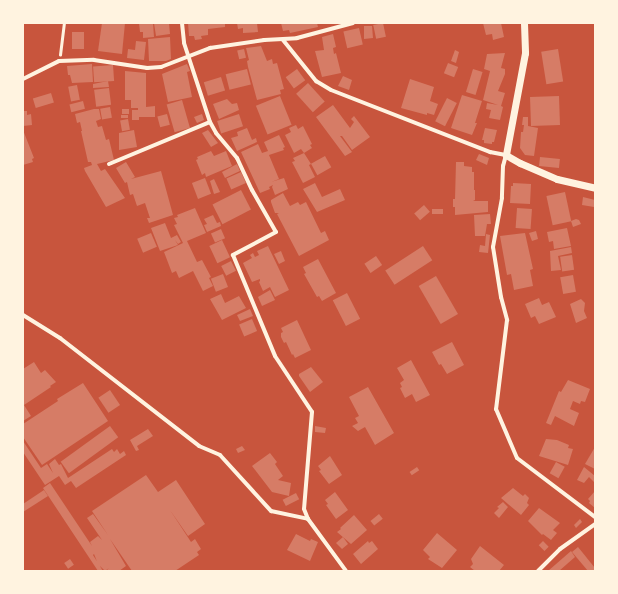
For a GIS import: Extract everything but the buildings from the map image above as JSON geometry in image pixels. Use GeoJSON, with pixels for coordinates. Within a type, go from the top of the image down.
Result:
{"type":"FeatureCollection","features":[{"type":"Feature","properties":{"kind":"street"},"geometry":{"type":"LineString","coordinates":[[182,23],[184,44],[189,55],[210,122],[216,134],[237,158],[276,232],[233,255],[275,356],[312,412],[304,509],[308,519],[346,571]]}},
{"type":"Feature","properties":{"kind":"street"},"geometry":{"type":"LineString","coordinates":[[23,79],[59,61],[94,60],[148,68],[161,67],[210,48],[264,40],[297,38],[353,23]]}},
{"type":"Feature","properties":{"kind":"street"},"geometry":{"type":"LineString","coordinates":[[524,23],[525,53],[503,166],[502,198],[493,247],[501,297],[507,320],[496,409],[517,458],[595,517]]}},
{"type":"Feature","properties":{"kind":"street"},"geometry":{"type":"LineString","coordinates":[[283,40],[316,81],[331,90],[490,152],[506,155],[520,163],[557,179],[595,188]]}},
{"type":"Feature","properties":{"kind":"street"},"geometry":{"type":"LineString","coordinates":[[109,164],[210,122]]}},
{"type":"Feature","properties":{"kind":"street"},"geometry":{"type":"LineString","coordinates":[[23,315],[60,338],[199,446],[220,456],[271,511],[308,519]]}},
{"type":"Feature","properties":{"kind":"street"},"geometry":{"type":"LineString","coordinates":[[538,571],[560,549],[595,524]]}},
{"type":"Feature","properties":{"kind":"path"},"geometry":{"type":"LineString","coordinates":[[59,61],[64,23]]}}]}
